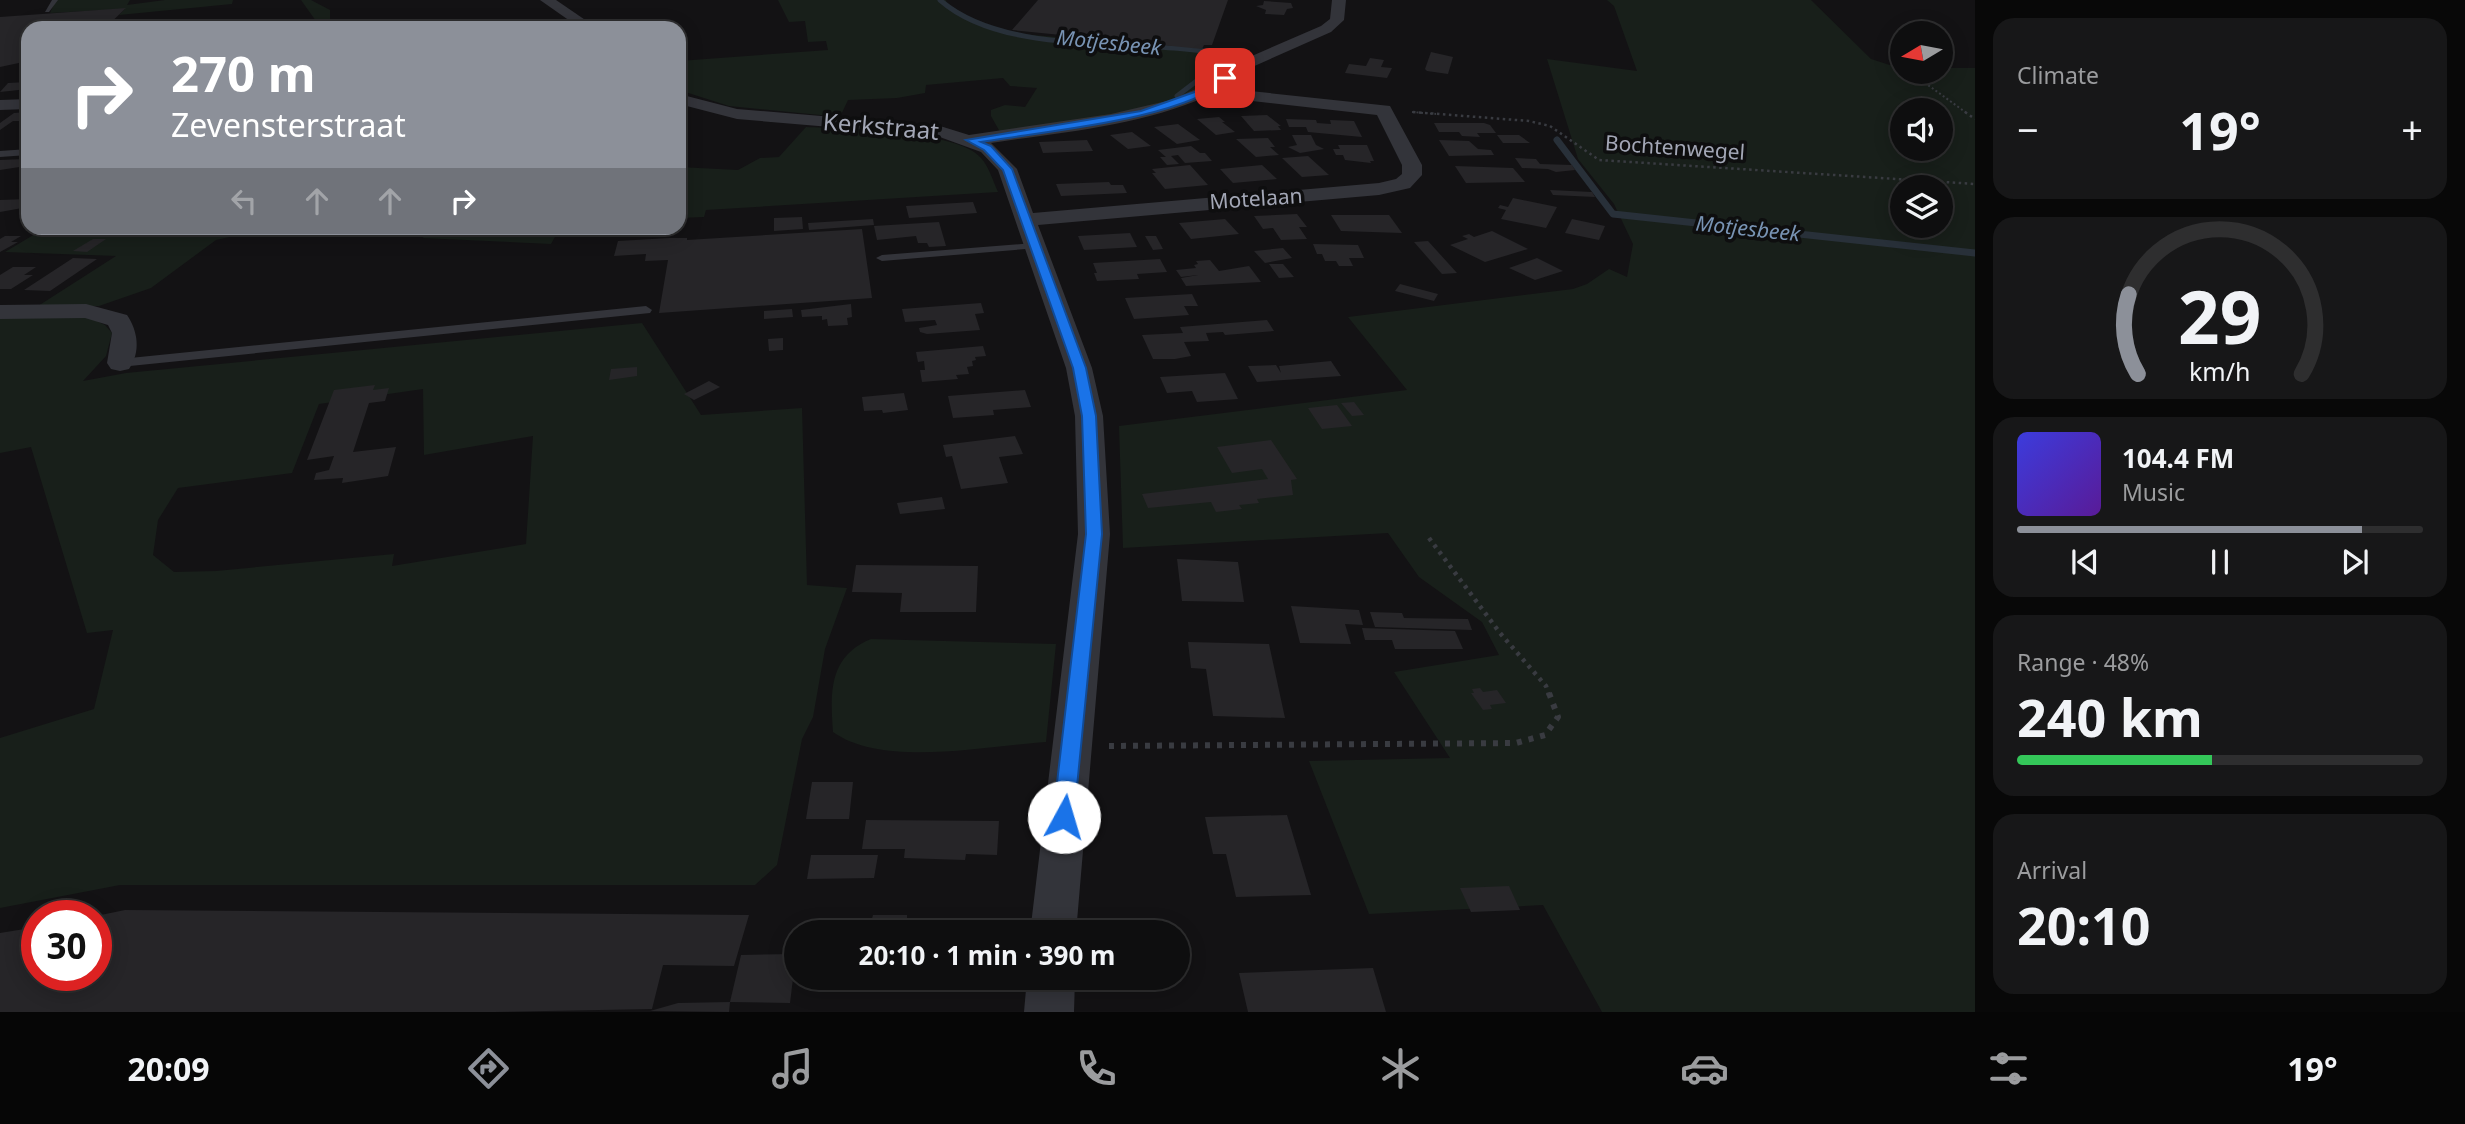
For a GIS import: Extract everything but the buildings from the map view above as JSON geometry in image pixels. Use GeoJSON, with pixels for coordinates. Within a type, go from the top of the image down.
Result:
{"type":"FeatureCollection","features":[{"type":"Feature","properties":{"kind":"street"},"geometry":{"type":"LineString","coordinates":[[547,0],[579,21]]}},
{"type":"Feature","properties":{"kind":"street"},"geometry":{"type":"LineString","coordinates":[[971,140],[1143,113],[1206,91],[1244,65],[1326,29],[1337,20],[1339,0]]}},
{"type":"Feature","properties":{"kind":"street"},"geometry":{"type":"LineString","coordinates":[[1206,91],[1384,110]]}},
{"type":"Feature","properties":{"kind":"street","name":"Kerkstraat"},"geometry":{"type":"LineString","coordinates":[[686,101],[737,114],[940,131],[988,148],[1007,169],[1079,368],[1089,416],[1094,534],[1054,920]]}},
{"type":"Feature","properties":{"kind":"street"},"geometry":{"type":"LineString","coordinates":[[0,105],[21,104]]}},
{"type":"Feature","properties":{"kind":"street","name":"Motelaan"},"geometry":{"type":"LineString","coordinates":[[1029,233],[1403,184],[1412,175],[1412,165],[1384,110]]}},
{"type":"Feature","properties":{"kind":"street"},"geometry":{"type":"LineString","coordinates":[[0,312],[86,311],[118,320],[125,333],[120,363]]}},
{"type":"Feature","properties":{"kind":"street"},"geometry":{"type":"LineString","coordinates":[[1049,1012],[1050,990]]}},
{"type":"Feature","properties":{"kind":"lane"},"geometry":{"type":"LineString","coordinates":[[47,11],[55,0]]}},
{"type":"Feature","properties":{"kind":"lane"},"geometry":{"type":"LineString","coordinates":[[0,153],[21,152]]}},
{"type":"Feature","properties":{"kind":"lane"},"geometry":{"type":"LineString","coordinates":[[882,258],[1029,233]]}},
{"type":"Feature","properties":{"kind":"lane"},"geometry":{"type":"LineString","coordinates":[[120,363],[646,310]]}},
{"type":"Feature","properties":{"kind":"path"},"geometry":{"type":"LineString","coordinates":[[1927,84],[1975,119]]}},
{"type":"Feature","properties":{"kind":"path","name":"Bochtenwegel"},"geometry":{"type":"LineString","coordinates":[[1384,110],[1529,121],[1550,126],[1599,160],[1975,184]]}},
{"type":"Feature","properties":{"kind":"path"},"geometry":{"type":"LineString","coordinates":[[1071,746],[1516,743],[1545,735],[1558,717],[1546,686],[1500,633],[1429,538]]}},
{"type":"Feature","properties":{"kind":"shaded area"},"geometry":{"type":"Polygon","coordinates":[[[56,0],[130,0],[127,5],[165,0],[233,0],[232,4],[119,15],[125,9],[50,13],[56,0]]]}},
{"type":"Feature","properties":{"kind":"shaded area"},"geometry":{"type":"Polygon","coordinates":[[[301,0],[311,0],[330,10],[330,19],[357,21],[316,21],[301,0]]]}},
{"type":"Feature","properties":{"kind":"shaded area"},"geometry":{"type":"Polygon","coordinates":[[[778,0],[946,0],[947,4],[971,18],[1009,33],[1216,51],[1228,54],[1238,61],[1180,97],[1140,112],[1100,120],[1000,132],[991,116],[991,110],[1005,105],[1025,107],[1037,88],[1010,86],[1003,78],[926,85],[925,93],[897,98],[848,100],[840,117],[729,106],[686,92],[686,60],[828,50],[826,41],[808,42],[805,21],[789,22],[778,0]]]}},
{"type":"Feature","properties":{"kind":"shaded area"},"geometry":{"type":"Polygon","coordinates":[[[1607,0],[1811,0],[1871,59],[1890,65],[1890,84],[1953,84],[1953,68],[1975,68],[1975,1012],[1602,1012],[1543,905],[1369,914],[1309,761],[1450,758],[1394,672],[1499,655],[1482,622],[1419,577],[1388,533],[1123,548],[1119,426],[1407,390],[1348,317],[1573,289],[1587,284],[1609,269],[1627,277],[1633,244],[1614,204],[1578,159],[1547,59],[1637,71],[1614,6],[1607,0]]]}},
{"type":"Feature","properties":{"kind":"shaded area"},"geometry":{"type":"Polygon","coordinates":[[[806,127],[925,136],[968,149],[981,158],[998,192],[706,210],[704,217],[686,218],[686,167],[738,170],[760,158],[779,157],[806,127]]]}},
{"type":"Feature","properties":{"kind":"shaded area"},"geometry":{"type":"Polygon","coordinates":[[[33,235],[239,235],[216,240],[151,288],[99,306],[38,306],[116,256],[5,252],[33,235]]]}},
{"type":"Feature","properties":{"kind":"shaded area"},"geometry":{"type":"Polygon","coordinates":[[[427,235],[556,235],[551,244],[422,238],[427,235]]]}},
{"type":"Feature","properties":{"kind":"shaded area"},"geometry":{"type":"Polygon","coordinates":[[[0,318],[90,318],[105,325],[112,333],[106,356],[83,381],[126,373],[642,323],[701,415],[802,408],[807,585],[847,588],[825,649],[813,717],[802,739],[777,865],[755,885],[120,885],[42,900],[21,900],[21,904],[0,908],[0,738],[94,709],[113,630],[87,633],[31,447],[0,453],[0,318]],[[423,389],[319,404],[292,473],[178,488],[158,520],[153,555],[174,572],[216,571],[394,554],[392,566],[526,544],[533,436],[424,455],[423,389]]]}},
{"type":"Feature","properties":{"kind":"shaded area"},"geometry":{"type":"Polygon","coordinates":[[[871,639],[1056,644],[1046,742],[965,750],[907,752],[854,743],[833,732],[835,677],[847,655],[871,639]]]}},
{"type":"Feature","properties":{"kind":"waterway","name":"Motjesbeek"},"geometry":{"type":"LineString","coordinates":[[940,0],[968,18],[1000,31],[1036,38],[1189,49],[1222,54],[1224,60],[1177,96]]}},
{"type":"Feature","properties":{"kind":"waterway","name":"Motjesbeek"},"geometry":{"type":"LineString","coordinates":[[1557,140],[1613,214],[1975,253]]}},
{"type":"Feature","properties":{"kind":"route"},"geometry":{"type":"LineString","coordinates":[[1064,817],[1094,534],[1089,416],[1079,368],[1007,169],[988,148],[971,140],[1143,113],[1176,104],[1206,91],[1225,78]]}}]}
